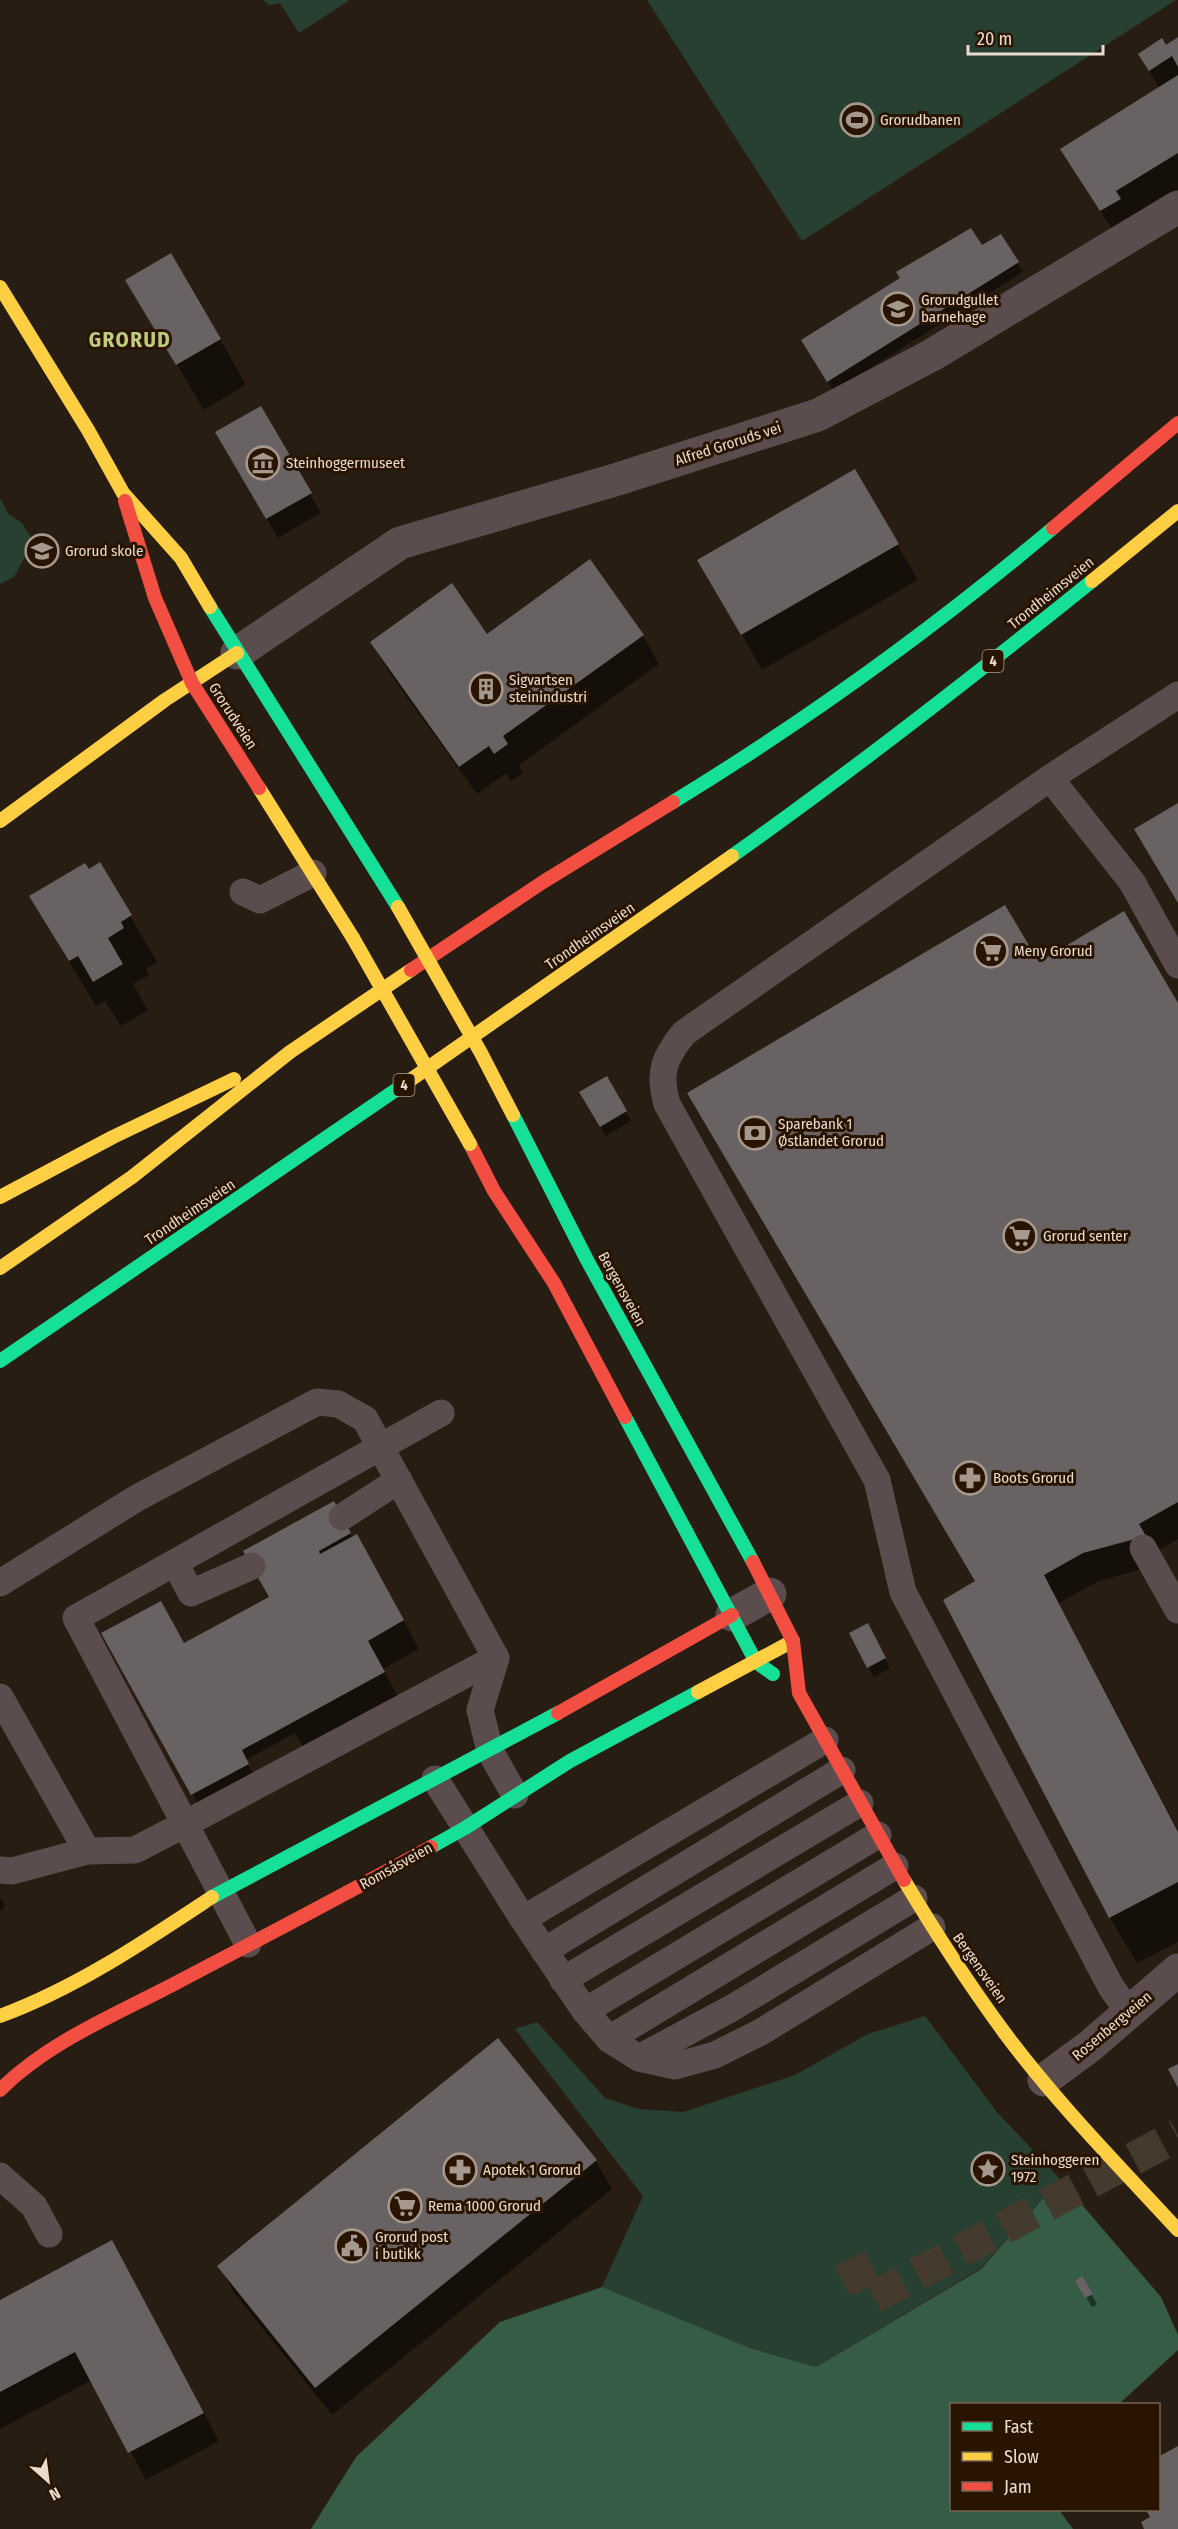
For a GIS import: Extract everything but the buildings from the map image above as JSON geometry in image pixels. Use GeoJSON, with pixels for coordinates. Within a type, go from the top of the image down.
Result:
{"type":"FeatureCollection","features":[{"type":"Feature","properties":{"kind":"main road","name":"Grorudveien"},"geometry":{"type":"LineString","coordinates":[[0,286],[88,430],[123,493],[155,598],[192,683],[353,938]]}},
{"type":"Feature","properties":{"kind":"main road"},"geometry":{"type":"LineString","coordinates":[[0,1268],[132,1177],[290,1052],[543,882],[748,756],[811,714],[946,616],[1110,482],[1178,423]]}},
{"type":"Feature","properties":{"kind":"main road","name":"Grorudveien"},"geometry":{"type":"LineString","coordinates":[[123,493],[181,558],[250,645],[398,907]]}},
{"type":"Feature","properties":{"kind":"main road","name":"Trondheimsveien"},"geometry":{"type":"LineString","coordinates":[[0,1361],[599,951],[804,805],[969,680],[1178,511]]}},
{"type":"Feature","properties":{"kind":"main road"},"geometry":{"type":"LineString","coordinates":[[0,821],[165,700],[250,645]]}},
{"type":"Feature","properties":{"kind":"main road","name":"Bergensveien"},"geometry":{"type":"LineString","coordinates":[[398,907],[481,1053],[587,1260],[770,1594],[793,1641],[799,1692],[895,1866],[932,1927],[1005,2033],[1044,2080],[1173,2216]]}},
{"type":"Feature","properties":{"kind":"main road","name":"Bergensveien"},"geometry":{"type":"LineString","coordinates":[[353,938],[470,1144],[494,1191],[554,1283],[756,1662],[799,1692]]}},
{"type":"Feature","properties":{"kind":"main road"},"geometry":{"type":"LineString","coordinates":[[0,1197],[113,1137],[290,1052]]}},
{"type":"Feature","properties":{"kind":"main road"},"geometry":{"type":"LineString","coordinates":[[0,2016],[35,2003],[138,1946],[220,1892],[490,1751],[732,1615]]}},
{"type":"Feature","properties":{"kind":"main road","name":"Romsåsveien"},"geometry":{"type":"LineString","coordinates":[[0,2090],[12,2078],[54,2047],[465,1828],[570,1761],[793,1641]]}},
{"type":"Feature","properties":{"kind":"street","name":"Alfred Groruds vei"},"geometry":{"type":"LineString","coordinates":[[250,645],[400,543],[618,479],[818,415],[932,355],[1178,207]]}},
{"type":"Feature","properties":{"kind":"street"},"geometry":{"type":"LineString","coordinates":[[732,1615],[770,1594]]}},
{"type":"Feature","properties":{"kind":"street","name":"Rosenbergveien"},"geometry":{"type":"LineString","coordinates":[[1044,2080],[1090,2046],[1178,1970]]}},
{"type":"Feature","properties":{"kind":"lane"},"geometry":{"type":"LineString","coordinates":[[1129,2012],[1111,1987],[903,1592],[877,1480],[666,1104],[662,1086],[663,1067],[684,1033],[1050,778],[1178,695]]}},
{"type":"Feature","properties":{"kind":"lane"},"geometry":{"type":"LineString","coordinates":[[1050,778],[1132,882],[1178,965]]}},
{"type":"Feature","properties":{"kind":"lane"},"geometry":{"type":"LineString","coordinates":[[243,892],[260,900],[313,873]]}},
{"type":"Feature","properties":{"kind":"lane"},"geometry":{"type":"LineString","coordinates":[[0,1583],[137,1498],[317,1402],[338,1404],[365,1419],[496,1658],[480,1710],[490,1751],[515,1796]]}},
{"type":"Feature","properties":{"kind":"lane"},"geometry":{"type":"LineString","coordinates":[[248,1944],[76,1618],[441,1413]]}},
{"type":"Feature","properties":{"kind":"lane"},"geometry":{"type":"LineString","coordinates":[[342,1517],[399,1480]]}},
{"type":"Feature","properties":{"kind":"lane"},"geometry":{"type":"LineString","coordinates":[[1143,1548],[1178,1610]]}},
{"type":"Feature","properties":{"kind":"lane"},"geometry":{"type":"LineString","coordinates":[[175,1563],[191,1593],[252,1566]]}},
{"type":"Feature","properties":{"kind":"lane"},"geometry":{"type":"LineString","coordinates":[[0,1870],[12,1871],[87,1851],[135,1850],[496,1658]]}},
{"type":"Feature","properties":{"kind":"lane"},"geometry":{"type":"LineString","coordinates":[[0,1697],[87,1851]]}},
{"type":"Feature","properties":{"kind":"lane"},"geometry":{"type":"LineString","coordinates":[[523,1919],[825,1740]]}},
{"type":"Feature","properties":{"kind":"lane"},"geometry":{"type":"LineString","coordinates":[[544,1951],[842,1770]]}},
{"type":"Feature","properties":{"kind":"lane"},"geometry":{"type":"LineString","coordinates":[[435,1779],[523,1919],[585,2011],[609,2039],[639,2058],[675,2066],[715,2055],[761,2032],[932,1927]]}},
{"type":"Feature","properties":{"kind":"lane"},"geometry":{"type":"LineString","coordinates":[[563,1980],[860,1803]]}},
{"type":"Feature","properties":{"kind":"lane"},"geometry":{"type":"LineString","coordinates":[[585,2011],[878,1835]]}},
{"type":"Feature","properties":{"kind":"lane"},"geometry":{"type":"LineString","coordinates":[[609,2039],[895,1866]]}},
{"type":"Feature","properties":{"kind":"lane"},"geometry":{"type":"LineString","coordinates":[[639,2058],[732,2008],[914,1898]]}},
{"type":"Feature","properties":{"kind":"lane"},"geometry":{"type":"LineString","coordinates":[[0,2176],[34,2206],[49,2234]]}},
{"type":"Feature","properties":{"kind":"green space"},"geometry":{"type":"Polygon","coordinates":[[[263,0],[350,0],[299,33],[280,3],[269,5],[263,0]]]}},
{"type":"Feature","properties":{"kind":"green space","name":"Grorudbanen"},"geometry":{"type":"Polygon","coordinates":[[[647,0],[1176,0],[802,241],[647,0]]]}},
{"type":"Feature","properties":{"kind":"green space"},"geometry":{"type":"Polygon","coordinates":[[[0,498],[8,514],[22,523],[33,541],[14,577],[0,584],[0,498]]]}},
{"type":"Feature","properties":{"kind":"green space"},"geometry":{"type":"Polygon","coordinates":[[[925,2016],[996,2111],[1060,2179],[981,2268],[816,2367],[750,2348],[602,2287],[643,2196],[515,2029],[537,2022],[605,2098],[638,2109],[683,2112],[795,2075],[868,2034],[925,2016]]]}},
{"type":"Feature","properties":{"kind":"green space"},"geometry":{"type":"Polygon","coordinates":[[[1060,2179],[1161,2297],[1178,2335],[1178,2350],[1120,2403],[950,2403],[950,2511],[1060,2511],[1073,2529],[311,2529],[356,2457],[500,2322],[602,2287],[750,2348],[816,2367],[981,2269],[1060,2179]]]}},
{"type":"Feature","properties":{"kind":"tunnel"},"geometry":{"type":"LineString","coordinates":[[850,2259],[870,2299],[1178,2135]]}},
{"type":"Feature","properties":{"kind":"traffic: fast"},"geometry":{"type":"LineString","coordinates":[[673,802],[772,739],[868,672],[962,602],[1053,528]]}},
{"type":"Feature","properties":{"kind":"traffic: fast"},"geometry":{"type":"LineString","coordinates":[[732,856],[914,722],[1092,581]]}},
{"type":"Feature","properties":{"kind":"traffic: fast"},"geometry":{"type":"LineString","coordinates":[[210,607],[398,907]]}},
{"type":"Feature","properties":{"kind":"traffic: fast"},"geometry":{"type":"LineString","coordinates":[[0,1361],[406,1083]]}},
{"type":"Feature","properties":{"kind":"traffic: fast"},"geometry":{"type":"LineString","coordinates":[[513,1115],[587,1260],[753,1562]]}},
{"type":"Feature","properties":{"kind":"traffic: fast"},"geometry":{"type":"LineString","coordinates":[[625,1417],[756,1662],[773,1674]]}},
{"type":"Feature","properties":{"kind":"traffic: fast"},"geometry":{"type":"LineString","coordinates":[[431,1847],[570,1761],[698,1692]]}},
{"type":"Feature","properties":{"kind":"traffic: fast"},"geometry":{"type":"LineString","coordinates":[[212,1897],[558,1713]]}},
{"type":"Feature","properties":{"kind":"traffic: slow"},"geometry":{"type":"LineString","coordinates":[[0,287],[88,430],[123,493],[181,558],[210,607]]}},
{"type":"Feature","properties":{"kind":"traffic: slow"},"geometry":{"type":"LineString","coordinates":[[1092,581],[1178,511]]}},
{"type":"Feature","properties":{"kind":"traffic: slow"},"geometry":{"type":"LineString","coordinates":[[0,821],[165,700],[237,653]]}},
{"type":"Feature","properties":{"kind":"traffic: slow"},"geometry":{"type":"LineString","coordinates":[[259,788],[353,938]]}},
{"type":"Feature","properties":{"kind":"traffic: slow"},"geometry":{"type":"LineString","coordinates":[[406,1083],[732,856]]}},
{"type":"Feature","properties":{"kind":"traffic: slow"},"geometry":{"type":"LineString","coordinates":[[398,907],[481,1053],[513,1115]]}},
{"type":"Feature","properties":{"kind":"traffic: slow"},"geometry":{"type":"LineString","coordinates":[[353,938],[470,1144]]}},
{"type":"Feature","properties":{"kind":"traffic: slow"},"geometry":{"type":"LineString","coordinates":[[0,1268],[132,1177],[290,1052],[411,970]]}},
{"type":"Feature","properties":{"kind":"traffic: slow"},"geometry":{"type":"LineString","coordinates":[[0,1197],[113,1137],[234,1079]]}},
{"type":"Feature","properties":{"kind":"traffic: slow"},"geometry":{"type":"LineString","coordinates":[[698,1692],[793,1641]]}},
{"type":"Feature","properties":{"kind":"traffic: slow"},"geometry":{"type":"LineString","coordinates":[[904,1880],[965,1976],[1024,2058],[1088,2133],[1178,2230]]}},
{"type":"Feature","properties":{"kind":"traffic: slow"},"geometry":{"type":"LineString","coordinates":[[0,2016],[83,1978],[212,1897]]}},
{"type":"Feature","properties":{"kind":"traffic: jam"},"geometry":{"type":"LineString","coordinates":[[1053,528],[1178,423]]}},
{"type":"Feature","properties":{"kind":"traffic: jam"},"geometry":{"type":"LineString","coordinates":[[125,501],[155,598],[192,683],[259,788]]}},
{"type":"Feature","properties":{"kind":"traffic: jam"},"geometry":{"type":"LineString","coordinates":[[411,970],[543,882],[673,802]]}},
{"type":"Feature","properties":{"kind":"traffic: jam"},"geometry":{"type":"LineString","coordinates":[[470,1144],[494,1191],[554,1283],[625,1417]]}},
{"type":"Feature","properties":{"kind":"traffic: jam"},"geometry":{"type":"LineString","coordinates":[[753,1562],[793,1641],[799,1693],[904,1880]]}},
{"type":"Feature","properties":{"kind":"traffic: jam"},"geometry":{"type":"LineString","coordinates":[[558,1713],[732,1615]]}},
{"type":"Feature","properties":{"kind":"traffic: jam"},"geometry":{"type":"LineString","coordinates":[[0,2090],[39,2058],[83,2031],[431,1847]]}},
{"type":"Feature","properties":{"kind":"place","name":"Grorudbanen"},"geometry":{"type":"Point","coordinates":[857,120]}},
{"type":"Feature","properties":{"kind":"place","name":"Grorudgullet barnehage"},"geometry":{"type":"Point","coordinates":[898,309]}},
{"type":"Feature","properties":{"kind":"place","name":"Steinhoggermuseet"},"geometry":{"type":"Point","coordinates":[263,463]}},
{"type":"Feature","properties":{"kind":"place","name":"Grorud skole"},"geometry":{"type":"Point","coordinates":[42,551]}},
{"type":"Feature","properties":{"kind":"place","name":"Sigvartsen steinindustri"},"geometry":{"type":"Point","coordinates":[486,689]}},
{"type":"Feature","properties":{"kind":"place","name":"Meny Grorud"},"geometry":{"type":"Point","coordinates":[991,951]}},
{"type":"Feature","properties":{"kind":"place","name":"Sparebank 1 Østlandet Grorud"},"geometry":{"type":"Point","coordinates":[755,1133]}},
{"type":"Feature","properties":{"kind":"place","name":"Grorud senter"},"geometry":{"type":"Point","coordinates":[1020,1236]}},
{"type":"Feature","properties":{"kind":"place","name":"Boots Grorud"},"geometry":{"type":"Point","coordinates":[970,1478]}},
{"type":"Feature","properties":{"kind":"place","name":"Steinhoggeren 1972"},"geometry":{"type":"Point","coordinates":[988,2169]}},
{"type":"Feature","properties":{"kind":"place","name":"Apotek 1 Grorud"},"geometry":{"type":"Point","coordinates":[460,2170]}},
{"type":"Feature","properties":{"kind":"place","name":"Rema 1000 Grorud"},"geometry":{"type":"Point","coordinates":[405,2206]}},
{"type":"Feature","properties":{"kind":"place","name":"Grorud post i butikk"},"geometry":{"type":"Point","coordinates":[352,2246]}},
{"type":"Feature","properties":{"kind":"district","name":"GRORUD"},"geometry":{"type":"Point","coordinates":[130,340]}}]}
